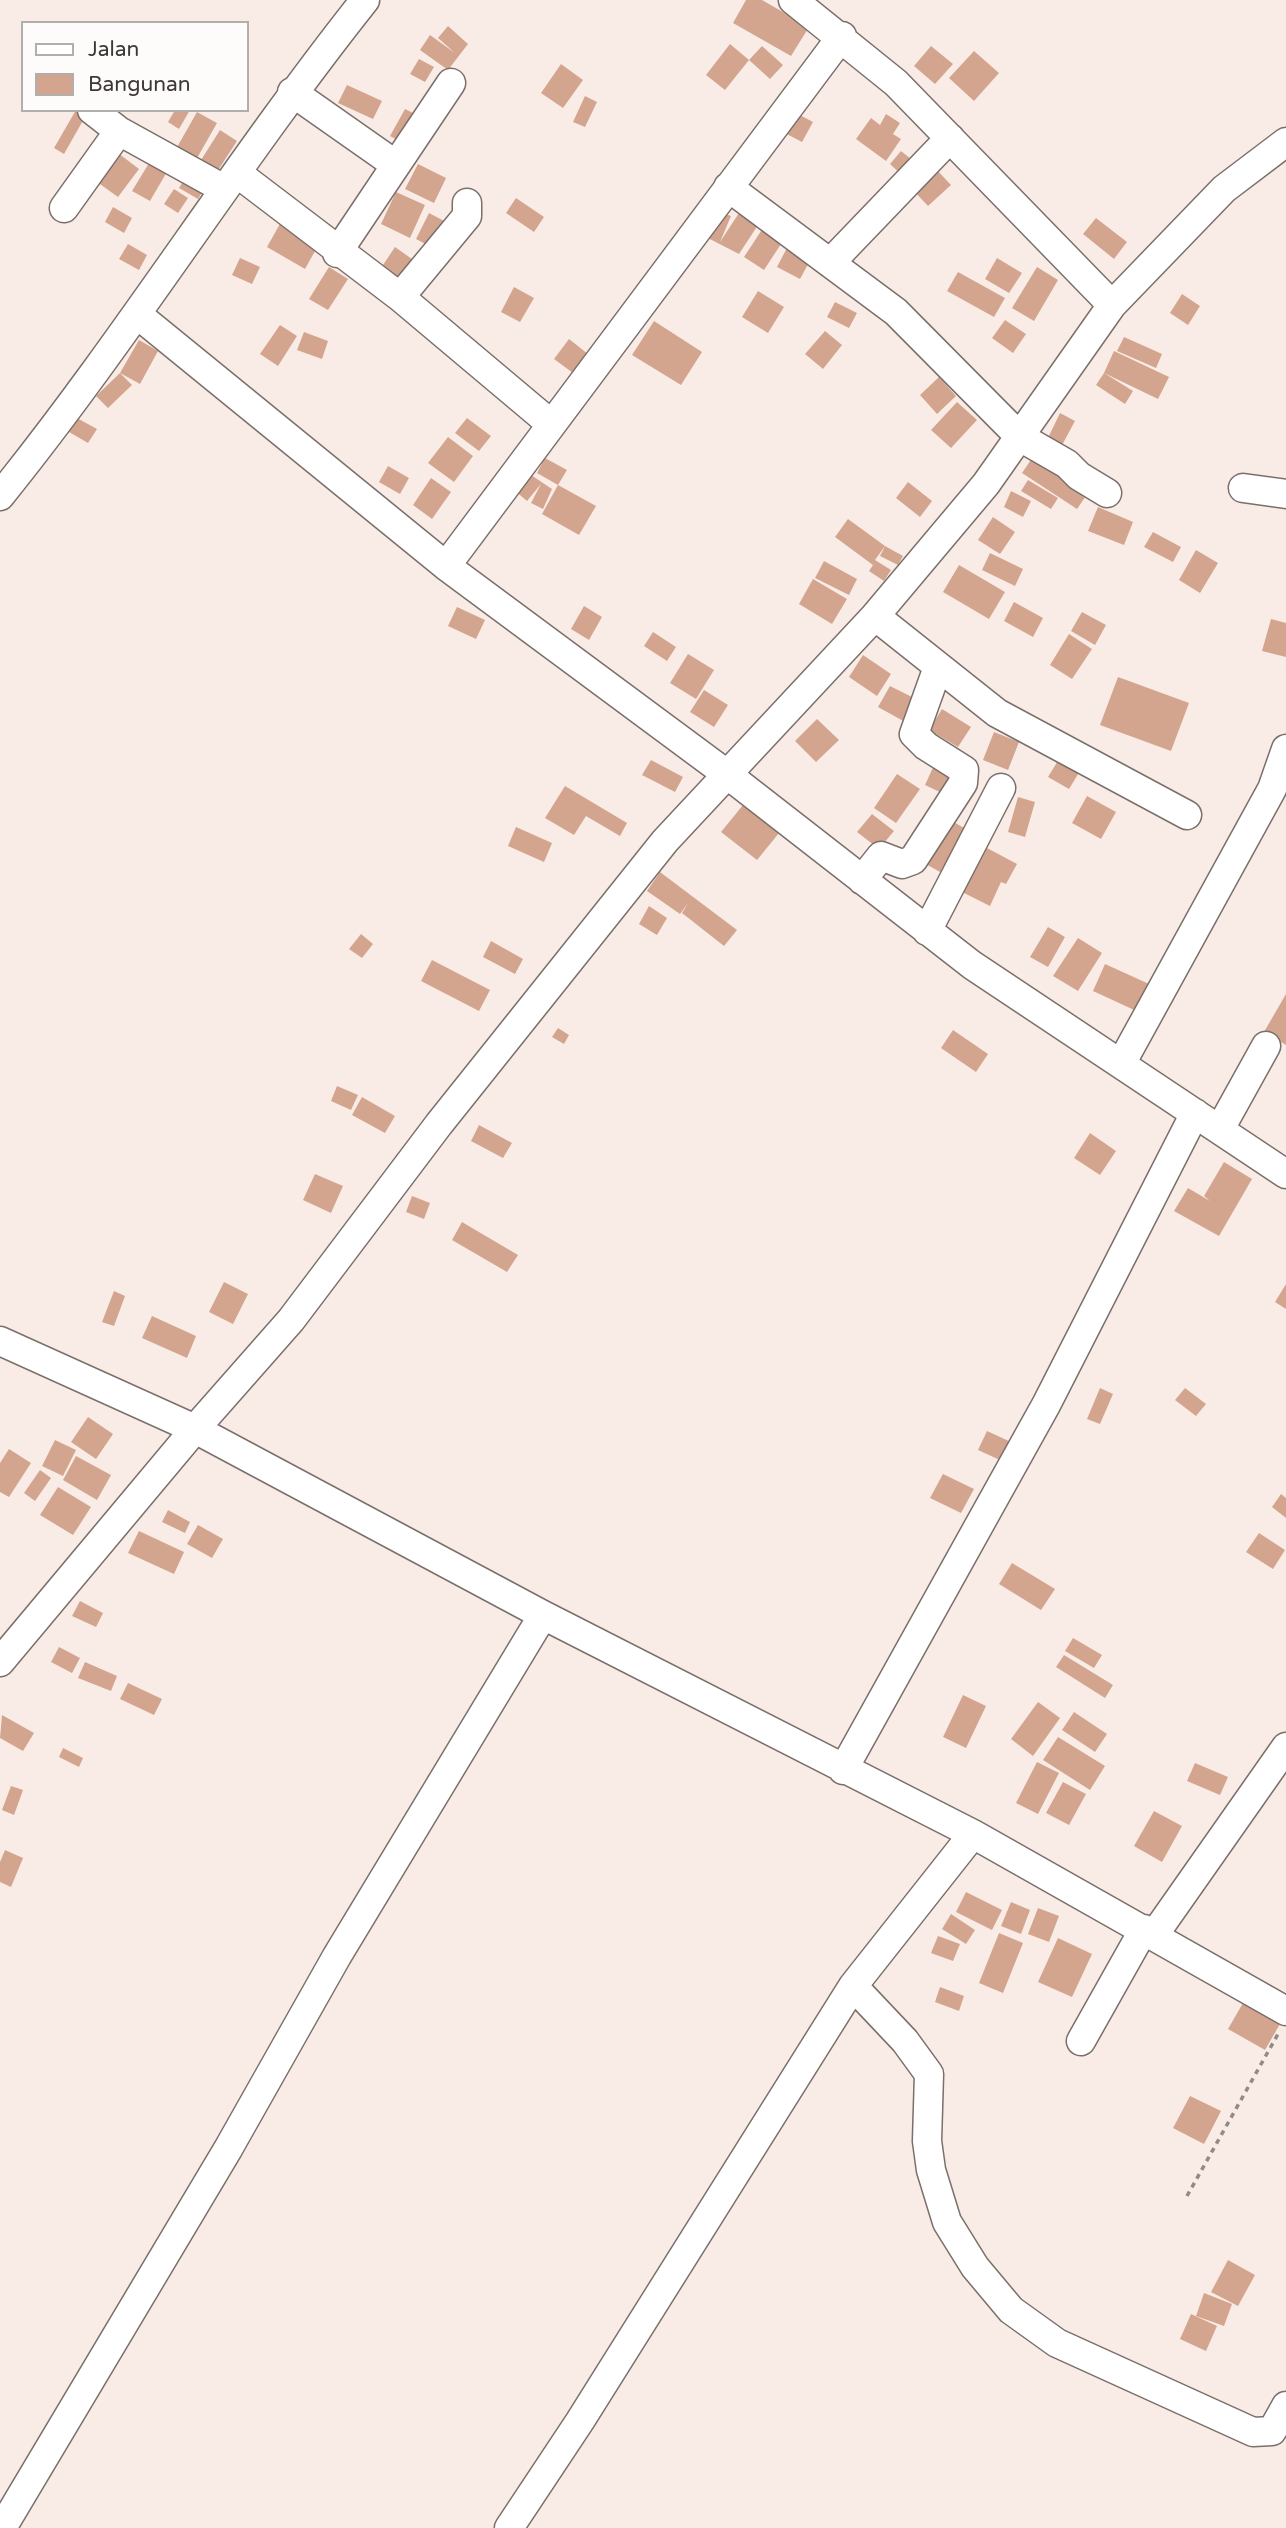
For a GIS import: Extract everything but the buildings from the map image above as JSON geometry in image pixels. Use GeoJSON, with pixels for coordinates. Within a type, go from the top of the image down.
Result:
{"type":"FeatureCollection","features":[{"type":"Feature","properties":{"kind":"street"},"geometry":{"type":"LineString","coordinates":[[0,496],[138,315],[292,92],[365,0]]}},
{"type":"Feature","properties":{"kind":"street"},"geometry":{"type":"LineString","coordinates":[[793,0],[842,36],[896,83],[1112,305]]}},
{"type":"Feature","properties":{"kind":"street"},"geometry":{"type":"LineString","coordinates":[[446,566],[842,36]]}},
{"type":"Feature","properties":{"kind":"street"},"geometry":{"type":"LineString","coordinates":[[337,253],[451,83]]}},
{"type":"Feature","properties":{"kind":"street"},"geometry":{"type":"LineString","coordinates":[[292,92],[396,165]]}},
{"type":"Feature","properties":{"kind":"street"},"geometry":{"type":"LineString","coordinates":[[95,112],[119,131],[231,181],[337,253],[400,298],[551,424]]}},
{"type":"Feature","properties":{"kind":"street"},"geometry":{"type":"LineString","coordinates":[[64,208],[119,131]]}},
{"type":"Feature","properties":{"kind":"street"},"geometry":{"type":"LineString","coordinates":[[830,263],[950,138]]}},
{"type":"Feature","properties":{"kind":"street"},"geometry":{"type":"LineString","coordinates":[[0,1662],[195,1429],[291,1320],[439,1124],[665,841],[876,616],[986,484],[1112,305],[1224,189],[1286,142]]}},
{"type":"Feature","properties":{"kind":"street"},"geometry":{"type":"LineString","coordinates":[[728,187],[896,312],[1020,437],[1067,464],[1079,476],[1107,493]]}},
{"type":"Feature","properties":{"kind":"street"},"geometry":{"type":"LineString","coordinates":[[400,298],[467,216],[467,203]]}},
{"type":"Feature","properties":{"kind":"street"},"geometry":{"type":"LineString","coordinates":[[138,315],[446,566],[728,775],[972,965],[1286,1174]]}},
{"type":"Feature","properties":{"kind":"street"},"geometry":{"type":"LineString","coordinates":[[1243,488],[1286,494]]}},
{"type":"Feature","properties":{"kind":"street"},"geometry":{"type":"LineString","coordinates":[[876,616],[938,667],[1026,731],[1187,815]]}},
{"type":"Feature","properties":{"kind":"street"},"geometry":{"type":"LineString","coordinates":[[862,880],[881,856],[902,864],[913,860],[963,783],[964,770],[926,746],[915,734],[938,667]]}},
{"type":"Feature","properties":{"kind":"street"},"geometry":{"type":"LineString","coordinates":[[1121,1064],[1279,793],[1286,749]]}},
{"type":"Feature","properties":{"kind":"street"},"geometry":{"type":"LineString","coordinates":[[927,931],[1001,788]]}},
{"type":"Feature","properties":{"kind":"street"},"geometry":{"type":"LineString","coordinates":[[1220,1129],[1266,1046]]}},
{"type":"Feature","properties":{"kind":"street"},"geometry":{"type":"LineString","coordinates":[[843,1770],[1046,1405],[1195,1113]]}},
{"type":"Feature","properties":{"kind":"street"},"geometry":{"type":"LineString","coordinates":[[0,1341],[195,1429],[543,1615],[973,1834],[1149,1932],[1283,2021]]}},
{"type":"Feature","properties":{"kind":"street"},"geometry":{"type":"LineString","coordinates":[[2,2528],[228,2149],[337,1956],[543,1615]]}},
{"type":"Feature","properties":{"kind":"street"},"geometry":{"type":"LineString","coordinates":[[1081,2042],[1149,1932],[1286,1747]]}},
{"type":"Feature","properties":{"kind":"street"},"geometry":{"type":"LineString","coordinates":[[509,2528],[749,2155],[853,1986],[973,1834]]}},
{"type":"Feature","properties":{"kind":"street"},"geometry":{"type":"LineString","coordinates":[[853,1986],[905,2041],[929,2074],[928,2141],[931,2170],[947,2222],[975,2267],[1010,2310],[1058,2343],[1253,2432],[1272,2431],[1286,2406]]}},
{"type":"Feature","properties":{"kind":"path"},"geometry":{"type":"LineString","coordinates":[[1187,2196],[1283,2021]]}}]}
